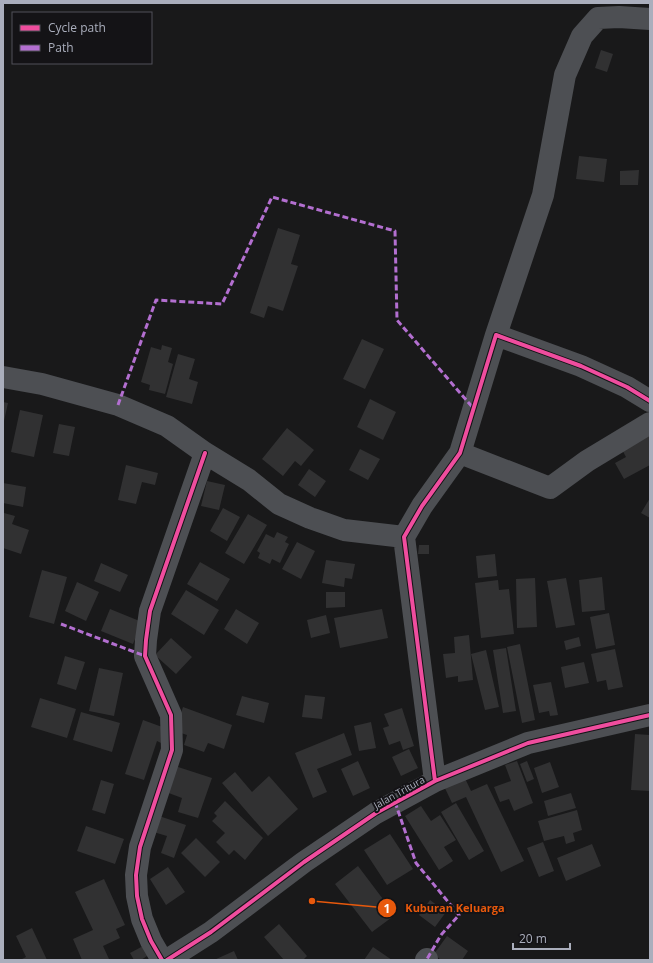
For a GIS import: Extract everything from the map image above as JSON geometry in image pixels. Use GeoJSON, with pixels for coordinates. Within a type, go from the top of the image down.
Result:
{"type":"FeatureCollection","features":[{"type":"Feature","properties":{"kind":"street"},"geometry":{"type":"LineString","coordinates":[[435,781],[404,537],[422,506],[460,453],[496,335],[540,208],[550,165],[565,75],[574,51],[582,36],[598,18],[619,17],[650,19]]}},
{"type":"Feature","properties":{"kind":"street"},"geometry":{"type":"LineString","coordinates":[[496,335],[581,366],[627,387],[650,401]]}},
{"type":"Feature","properties":{"kind":"street"},"geometry":{"type":"LineString","coordinates":[[3,377],[42,384],[118,405],[167,426],[205,453],[249,480],[279,504],[310,518],[344,530],[404,537]]}},
{"type":"Feature","properties":{"kind":"street"},"geometry":{"type":"LineString","coordinates":[[460,453],[550,488],[587,461],[650,423]]}},
{"type":"Feature","properties":{"kind":"street"},"geometry":{"type":"LineString","coordinates":[[162,960],[150,941],[142,918],[137,896],[136,875],[140,847],[164,780],[172,750],[171,715],[145,656],[146,640],[150,611],[205,453]]}},
{"type":"Feature","properties":{"kind":"street","name":"Jalan Tritura"},"geometry":{"type":"LineString","coordinates":[[167,960],[211,932],[304,862],[376,813],[435,781],[528,743],[650,715]]}},
{"type":"Feature","properties":{"kind":"building"},"geometry":{"type":"Polygon","coordinates":[[[601,50],[613,54],[607,72],[595,68],[601,50]]]}},
{"type":"Feature","properties":{"kind":"building"},"geometry":{"type":"Polygon","coordinates":[[[579,156],[607,159],[604,182],[576,179],[579,156]]]}},
{"type":"Feature","properties":{"kind":"building"},"geometry":{"type":"Polygon","coordinates":[[[639,170],[638,185],[620,185],[620,171],[639,170]]]}},
{"type":"Feature","properties":{"kind":"building"},"geometry":{"type":"Polygon","coordinates":[[[278,228],[300,235],[291,264],[298,266],[283,311],[268,306],[264,318],[250,313],[278,228]]]}},
{"type":"Feature","properties":{"kind":"building"},"geometry":{"type":"Polygon","coordinates":[[[362,339],[384,349],[365,389],[343,379],[362,339]]]}},
{"type":"Feature","properties":{"kind":"building"},"geometry":{"type":"Polygon","coordinates":[[[162,345],[172,348],[168,362],[173,364],[165,394],[149,390],[150,385],[141,382],[151,347],[161,350],[162,345]]]}},
{"type":"Feature","properties":{"kind":"building"},"geometry":{"type":"Polygon","coordinates":[[[178,354],[195,359],[189,379],[198,382],[192,404],[166,397],[178,354]]]}},
{"type":"Feature","properties":{"kind":"building"},"geometry":{"type":"Polygon","coordinates":[[[370,399],[396,412],[383,440],[357,427],[370,399]]]}},
{"type":"Feature","properties":{"kind":"building"},"geometry":{"type":"Polygon","coordinates":[[[3,402],[8,403],[4,421],[3,421],[3,402]]]}},
{"type":"Feature","properties":{"kind":"building"},"geometry":{"type":"Polygon","coordinates":[[[20,410],[43,415],[34,457],[11,452],[20,410]]]}},
{"type":"Feature","properties":{"kind":"building"},"geometry":{"type":"Polygon","coordinates":[[[59,424],[75,427],[69,456],[53,453],[59,424]]]}},
{"type":"Feature","properties":{"kind":"building"},"geometry":{"type":"Polygon","coordinates":[[[650,427],[650,465],[624,479],[615,463],[626,457],[619,444],[650,427]]]}},
{"type":"Feature","properties":{"kind":"building"},"geometry":{"type":"Polygon","coordinates":[[[287,428],[314,450],[301,466],[295,461],[283,476],[262,459],[287,428]]]}},
{"type":"Feature","properties":{"kind":"building"},"geometry":{"type":"Polygon","coordinates":[[[360,449],[380,459],[368,480],[349,470],[360,449]]]}},
{"type":"Feature","properties":{"kind":"building"},"geometry":{"type":"Polygon","coordinates":[[[126,465],[158,473],[155,485],[142,482],[136,504],[118,500],[126,465]]]}},
{"type":"Feature","properties":{"kind":"building"},"geometry":{"type":"Polygon","coordinates":[[[309,469],[326,481],[315,497],[298,485],[309,469]]]}},
{"type":"Feature","properties":{"kind":"building"},"geometry":{"type":"Polygon","coordinates":[[[207,481],[225,485],[219,510],[201,506],[207,481]]]}},
{"type":"Feature","properties":{"kind":"building"},"geometry":{"type":"Polygon","coordinates":[[[3,483],[26,487],[23,507],[3,503],[3,483]]]}},
{"type":"Feature","properties":{"kind":"building"},"geometry":{"type":"Polygon","coordinates":[[[650,498],[650,518],[641,513],[650,498]]]}},
{"type":"Feature","properties":{"kind":"building"},"geometry":{"type":"Polygon","coordinates":[[[223,508],[240,517],[227,541],[210,531],[223,508]]]}},
{"type":"Feature","properties":{"kind":"building"},"geometry":{"type":"Polygon","coordinates":[[[4,513],[15,516],[12,524],[29,530],[21,554],[3,548],[4,513]]]}},
{"type":"Feature","properties":{"kind":"building"},"geometry":{"type":"Polygon","coordinates":[[[248,514],[267,525],[244,564],[225,553],[248,514]]]}},
{"type":"Feature","properties":{"kind":"building"},"geometry":{"type":"Polygon","coordinates":[[[277,532],[288,537],[285,542],[289,544],[280,563],[272,559],[270,564],[258,558],[260,553],[257,551],[266,534],[274,538],[277,532]]]}},
{"type":"Feature","properties":{"kind":"building"},"geometry":{"type":"Polygon","coordinates":[[[297,542],[315,551],[301,579],[282,569],[297,542]]]}},
{"type":"Feature","properties":{"kind":"building"},"geometry":{"type":"Polygon","coordinates":[[[419,545],[429,545],[429,554],[418,554],[419,545]]]}},
{"type":"Feature","properties":{"kind":"building"},"geometry":{"type":"Polygon","coordinates":[[[495,554],[497,576],[478,578],[476,556],[495,554]]]}},
{"type":"Feature","properties":{"kind":"building"},"geometry":{"type":"Polygon","coordinates":[[[326,560],[355,564],[352,579],[345,578],[344,587],[322,583],[326,560]]]}},
{"type":"Feature","properties":{"kind":"building"},"geometry":{"type":"Polygon","coordinates":[[[200,562],[230,579],[217,601],[187,584],[200,562]]]}},
{"type":"Feature","properties":{"kind":"building"},"geometry":{"type":"Polygon","coordinates":[[[101,563],[128,575],[120,592],[94,581],[101,563]]]}},
{"type":"Feature","properties":{"kind":"building"},"geometry":{"type":"Polygon","coordinates":[[[42,570],[67,577],[54,624],[29,617],[42,570]]]}},
{"type":"Feature","properties":{"kind":"building"},"geometry":{"type":"Polygon","coordinates":[[[602,577],[605,610],[582,612],[579,580],[602,577]]]}},
{"type":"Feature","properties":{"kind":"building"},"geometry":{"type":"Polygon","coordinates":[[[535,578],[537,627],[517,628],[516,579],[535,578]]]}},
{"type":"Feature","properties":{"kind":"building"},"geometry":{"type":"Polygon","coordinates":[[[566,578],[575,625],[556,628],[547,581],[566,578]]]}},
{"type":"Feature","properties":{"kind":"building"},"geometry":{"type":"Polygon","coordinates":[[[498,580],[499,590],[509,589],[514,634],[481,638],[475,583],[498,580]]]}},
{"type":"Feature","properties":{"kind":"building"},"geometry":{"type":"Polygon","coordinates":[[[77,582],[99,592],[86,621],[65,611],[77,582]]]}},
{"type":"Feature","properties":{"kind":"building"},"geometry":{"type":"Polygon","coordinates":[[[186,590],[219,610],[204,635],[171,614],[186,590]]]}},
{"type":"Feature","properties":{"kind":"building"},"geometry":{"type":"Polygon","coordinates":[[[326,592],[345,592],[345,607],[326,608],[326,592]]]}},
{"type":"Feature","properties":{"kind":"building"},"geometry":{"type":"Polygon","coordinates":[[[110,609],[142,622],[133,644],[101,631],[110,609]]]}},
{"type":"Feature","properties":{"kind":"building"},"geometry":{"type":"Polygon","coordinates":[[[236,609],[259,623],[247,644],[224,629],[236,609]]]}},
{"type":"Feature","properties":{"kind":"building"},"geometry":{"type":"Polygon","coordinates":[[[382,609],[388,638],[340,648],[334,618],[382,609]]]}},
{"type":"Feature","properties":{"kind":"building"},"geometry":{"type":"Polygon","coordinates":[[[609,613],[615,645],[596,649],[590,617],[609,613]]]}},
{"type":"Feature","properties":{"kind":"building"},"geometry":{"type":"Polygon","coordinates":[[[326,615],[330,633],[311,638],[307,620],[326,615]]]}},
{"type":"Feature","properties":{"kind":"building"},"geometry":{"type":"Polygon","coordinates":[[[469,635],[473,680],[458,682],[458,676],[446,678],[443,654],[455,653],[454,637],[469,635]]]}},
{"type":"Feature","properties":{"kind":"building"},"geometry":{"type":"Polygon","coordinates":[[[579,637],[581,646],[566,650],[564,641],[579,637]]]}},
{"type":"Feature","properties":{"kind":"building"},"geometry":{"type":"Polygon","coordinates":[[[171,638],[192,657],[176,674],[155,655],[171,638]]]}},
{"type":"Feature","properties":{"kind":"building"},"geometry":{"type":"Polygon","coordinates":[[[520,644],[535,720],[522,723],[507,647],[520,644]]]}},
{"type":"Feature","properties":{"kind":"building"},"geometry":{"type":"Polygon","coordinates":[[[506,648],[516,711],[503,713],[493,650],[506,648]]]}},
{"type":"Feature","properties":{"kind":"building"},"geometry":{"type":"Polygon","coordinates":[[[615,649],[623,687],[608,690],[606,680],[597,682],[591,654],[615,649]]]}},
{"type":"Feature","properties":{"kind":"building"},"geometry":{"type":"Polygon","coordinates":[[[486,650],[499,707],[485,710],[471,654],[486,650]]]}},
{"type":"Feature","properties":{"kind":"building"},"geometry":{"type":"Polygon","coordinates":[[[65,656],[85,662],[76,690],[57,684],[65,656]]]}},
{"type":"Feature","properties":{"kind":"building"},"geometry":{"type":"Polygon","coordinates":[[[584,662],[589,683],[565,688],[561,667],[584,662]]]}},
{"type":"Feature","properties":{"kind":"building"},"geometry":{"type":"Polygon","coordinates":[[[99,668],[123,673],[114,716],[89,711],[99,668]]]}},
{"type":"Feature","properties":{"kind":"building"},"geometry":{"type":"Polygon","coordinates":[[[551,682],[558,715],[550,716],[549,711],[539,713],[533,685],[551,682]]]}},
{"type":"Feature","properties":{"kind":"building"},"geometry":{"type":"Polygon","coordinates":[[[305,695],[325,697],[322,719],[302,717],[305,695]]]}},
{"type":"Feature","properties":{"kind":"building"},"geometry":{"type":"Polygon","coordinates":[[[242,696],[269,703],[264,723],[236,715],[242,696]]]}},
{"type":"Feature","properties":{"kind":"building"},"geometry":{"type":"Polygon","coordinates":[[[40,698],[76,709],[67,738],[31,727],[40,698]]]}},
{"type":"Feature","properties":{"kind":"building"},"geometry":{"type":"Polygon","coordinates":[[[183,707],[232,725],[224,749],[208,743],[204,752],[184,745],[187,735],[175,731],[183,707]]]}},
{"type":"Feature","properties":{"kind":"building"},"geometry":{"type":"Polygon","coordinates":[[[402,708],[414,746],[403,750],[400,741],[389,745],[383,728],[389,726],[384,714],[402,708]]]}},
{"type":"Feature","properties":{"kind":"building"},"geometry":{"type":"Polygon","coordinates":[[[81,712],[120,723],[112,752],[73,740],[81,712]]]}},
{"type":"Feature","properties":{"kind":"building"},"geometry":{"type":"Polygon","coordinates":[[[143,720],[165,728],[161,743],[157,741],[144,780],[125,774],[143,720]]]}},
{"type":"Feature","properties":{"kind":"building"},"geometry":{"type":"Polygon","coordinates":[[[371,722],[376,748],[359,751],[354,726],[371,722]]]}},
{"type":"Feature","properties":{"kind":"building"},"geometry":{"type":"Polygon","coordinates":[[[344,733],[352,755],[317,769],[327,792],[313,798],[295,753],[344,733]]]}},
{"type":"Feature","properties":{"kind":"building"},"geometry":{"type":"Polygon","coordinates":[[[635,734],[650,735],[650,791],[631,790],[635,734]]]}},
{"type":"Feature","properties":{"kind":"building"},"geometry":{"type":"Polygon","coordinates":[[[409,749],[418,768],[401,776],[392,757],[409,749]]]}},
{"type":"Feature","properties":{"kind":"building"},"geometry":{"type":"Polygon","coordinates":[[[358,761],[370,788],[353,796],[341,769],[358,761]]]}},
{"type":"Feature","properties":{"kind":"building"},"geometry":{"type":"Polygon","coordinates":[[[517,761],[533,803],[514,811],[509,799],[500,802],[494,787],[511,781],[505,765],[517,761]]]}},
{"type":"Feature","properties":{"kind":"building"},"geometry":{"type":"Polygon","coordinates":[[[527,761],[534,779],[527,782],[520,764],[527,761]]]}},
{"type":"Feature","properties":{"kind":"building"},"geometry":{"type":"Polygon","coordinates":[[[550,762],[559,787],[542,793],[534,768],[550,762]]]}},
{"type":"Feature","properties":{"kind":"building"},"geometry":{"type":"Polygon","coordinates":[[[175,766],[212,778],[198,818],[178,812],[182,798],[166,792],[175,766]]]}},
{"type":"Feature","properties":{"kind":"building"},"geometry":{"type":"Polygon","coordinates":[[[235,772],[252,792],[269,776],[298,809],[268,836],[222,783],[235,772]]]}},
{"type":"Feature","properties":{"kind":"building"},"geometry":{"type":"Polygon","coordinates":[[[463,774],[471,791],[487,784],[524,861],[501,872],[466,797],[452,803],[443,784],[463,774]]]}},
{"type":"Feature","properties":{"kind":"building"},"geometry":{"type":"Polygon","coordinates":[[[101,780],[114,784],[105,814],[92,810],[101,780]]]}},
{"type":"Feature","properties":{"kind":"building"},"geometry":{"type":"Polygon","coordinates":[[[571,793],[576,808],[548,816],[544,801],[571,793]]]}},
{"type":"Feature","properties":{"kind":"building"},"geometry":{"type":"Polygon","coordinates":[[[225,801],[263,838],[245,860],[234,850],[229,855],[216,842],[225,833],[212,821],[217,816],[214,813],[225,801]]]}},
{"type":"Feature","properties":{"kind":"building"},"geometry":{"type":"Polygon","coordinates":[[[456,803],[484,851],[469,860],[441,812],[456,803]]]}},
{"type":"Feature","properties":{"kind":"building"},"geometry":{"type":"Polygon","coordinates":[[[421,806],[431,821],[440,815],[456,840],[444,847],[453,861],[439,870],[405,816],[421,806]]]}},
{"type":"Feature","properties":{"kind":"building"},"geometry":{"type":"Polygon","coordinates":[[[577,810],[582,830],[573,833],[575,841],[566,844],[564,836],[544,841],[538,821],[577,810]]]}},
{"type":"Feature","properties":{"kind":"building"},"geometry":{"type":"Polygon","coordinates":[[[156,815],[186,825],[174,858],[161,853],[167,836],[150,831],[156,815]]]}},
{"type":"Feature","properties":{"kind":"building"},"geometry":{"type":"Polygon","coordinates":[[[86,826],[124,839],[115,864],[77,851],[86,826]]]}},
{"type":"Feature","properties":{"kind":"building"},"geometry":{"type":"Polygon","coordinates":[[[390,834],[413,869],[387,885],[364,850],[390,834]]]}},
{"type":"Feature","properties":{"kind":"building"},"geometry":{"type":"Polygon","coordinates":[[[196,838],[220,862],[205,877],[181,853],[196,838]]]}},
{"type":"Feature","properties":{"kind":"building"},"geometry":{"type":"Polygon","coordinates":[[[543,842],[554,871],[539,877],[527,848],[543,842]]]}},
{"type":"Feature","properties":{"kind":"building"},"geometry":{"type":"Polygon","coordinates":[[[592,844],[601,866],[566,881],[557,858],[592,844]]]}},
{"type":"Feature","properties":{"kind":"building"},"geometry":{"type":"Polygon","coordinates":[[[358,866],[395,915],[372,932],[335,884],[358,866]]]}},
{"type":"Feature","properties":{"kind":"building"},"geometry":{"type":"Polygon","coordinates":[[[168,867],[185,892],[166,905],[150,879],[168,867]]]}},
{"type":"Feature","properties":{"kind":"building"},"geometry":{"type":"Polygon","coordinates":[[[104,879],[125,925],[116,929],[120,938],[103,946],[109,959],[82,960],[73,939],[93,930],[75,892],[104,879]]]}},
{"type":"Feature","properties":{"kind":"building"},"geometry":{"type":"Polygon","coordinates":[[[430,900],[446,912],[435,927],[419,915],[430,900]]]}},
{"type":"Feature","properties":{"kind":"building"},"geometry":{"type":"Polygon","coordinates":[[[279,924],[307,956],[303,960],[284,960],[264,937],[279,924]]]}},
{"type":"Feature","properties":{"kind":"building"},"geometry":{"type":"Polygon","coordinates":[[[32,928],[47,960],[20,960],[26,957],[16,936],[32,928]]]}},
{"type":"Feature","properties":{"kind":"building"},"geometry":{"type":"Polygon","coordinates":[[[447,936],[468,951],[462,960],[441,960],[434,954],[447,936]]]}},
{"type":"Feature","properties":{"kind":"building"},"geometry":{"type":"Polygon","coordinates":[[[145,945],[150,954],[141,960],[134,960],[130,953],[145,945]]]}},
{"type":"Feature","properties":{"kind":"building"},"geometry":{"type":"Polygon","coordinates":[[[373,947],[392,960],[364,960],[373,947]]]}},
{"type":"Feature","properties":{"kind":"building"},"geometry":{"type":"Polygon","coordinates":[[[234,951],[238,960],[214,960],[234,951]]]}},
{"type":"Feature","properties":{"kind":"marked path"},"geometry":{"type":"LineString","coordinates":[[118,405],[156,300],[222,304],[272,197],[395,231],[397,320],[474,409]]}},
{"type":"Feature","properties":{"kind":"marked path"},"geometry":{"type":"LineString","coordinates":[[61,624],[145,656]]}},
{"type":"Feature","properties":{"kind":"marked path"},"geometry":{"type":"LineString","coordinates":[[395,802],[416,863],[459,915],[441,935],[427,959]]}},
{"type":"Feature","properties":{"kind":"cycle path"},"geometry":{"type":"LineString","coordinates":[[435,781],[404,537],[422,506],[460,453],[496,335],[581,366],[627,387],[650,401]]}},
{"type":"Feature","properties":{"kind":"cycle path"},"geometry":{"type":"LineString","coordinates":[[162,960],[151,941],[142,919],[137,896],[136,875],[140,847],[172,750],[171,715],[145,656],[146,640],[150,611],[205,453]]}},
{"type":"Feature","properties":{"kind":"cycle path"},"geometry":{"type":"LineString","coordinates":[[167,960],[211,932],[304,862],[376,813],[435,781],[528,743],[650,715]]}},
{"type":"Feature","properties":{"kind":"place","name":"Kuburan Keluarga"},"geometry":{"type":"Point","coordinates":[312,901]}}]}
